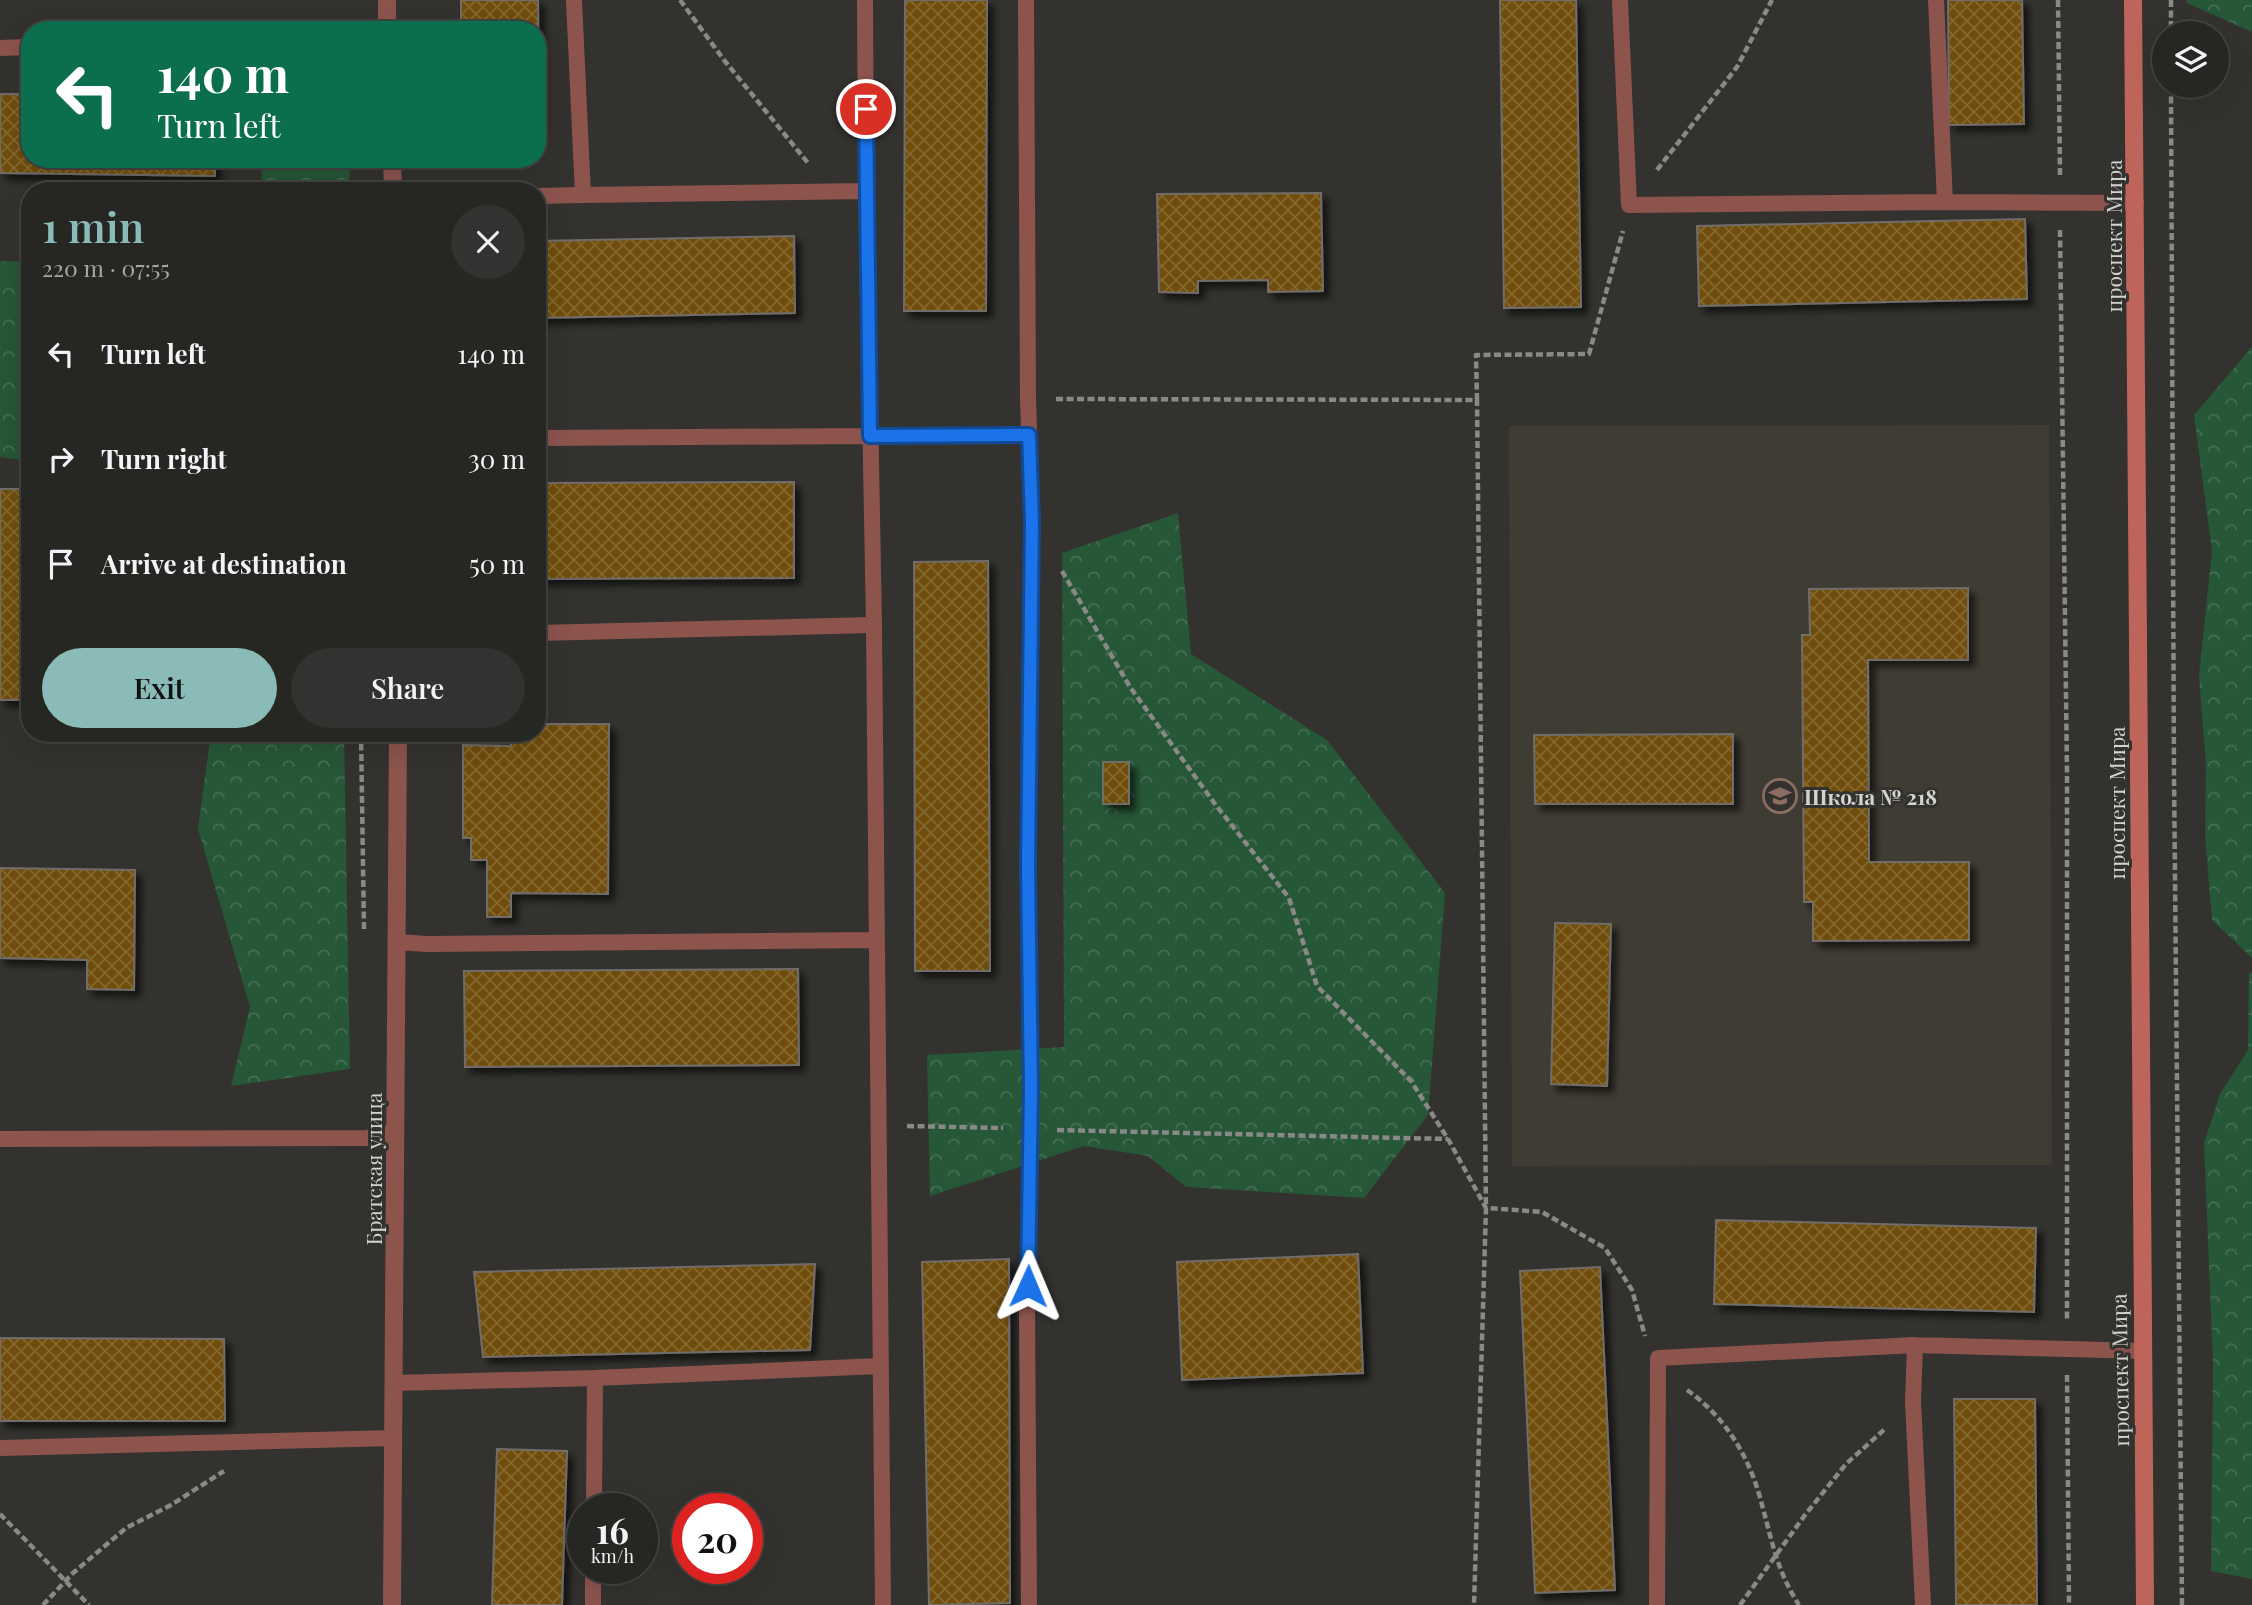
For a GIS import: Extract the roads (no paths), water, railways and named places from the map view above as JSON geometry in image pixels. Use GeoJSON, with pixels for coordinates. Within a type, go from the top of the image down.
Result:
{"type":"FeatureCollection","features":[{"type":"Feature","properties":{"kind":"main road","name":"проспект Мира"},"geometry":{"type":"LineString","coordinates":[[2133,0],[2141,1351],[2145,1605]]}},
{"type":"Feature","properties":{"kind":"street"},"geometry":{"type":"LineString","coordinates":[[387,0],[387,21]]}},
{"type":"Feature","properties":{"kind":"street","name":"Братская улица"},"geometry":{"type":"LineString","coordinates":[[391,1605],[398,742]]}},
{"type":"Feature","properties":{"kind":"lane"},"geometry":{"type":"LineString","coordinates":[[574,0],[583,195]]}},
{"type":"Feature","properties":{"kind":"lane"},"geometry":{"type":"LineString","coordinates":[[865,0],[883,1605]]}},
{"type":"Feature","properties":{"kind":"lane"},"geometry":{"type":"LineString","coordinates":[[1026,0],[1028,399],[1032,521],[1028,866],[1029,1605]]}},
{"type":"Feature","properties":{"kind":"lane"},"geometry":{"type":"LineString","coordinates":[[1620,0],[1629,205],[2136,203]]}},
{"type":"Feature","properties":{"kind":"lane"},"geometry":{"type":"LineString","coordinates":[[1936,0],[1945,202]]}},
{"type":"Feature","properties":{"kind":"lane"},"geometry":{"type":"LineString","coordinates":[[0,48],[21,47]]}},
{"type":"Feature","properties":{"kind":"lane"},"geometry":{"type":"LineString","coordinates":[[546,196],[866,191]]}},
{"type":"Feature","properties":{"kind":"lane"},"geometry":{"type":"LineString","coordinates":[[546,438],[1029,435]]}},
{"type":"Feature","properties":{"kind":"lane"},"geometry":{"type":"LineString","coordinates":[[546,633],[874,625]]}},
{"type":"Feature","properties":{"kind":"lane"},"geometry":{"type":"LineString","coordinates":[[397,942],[427,944],[876,940]]}},
{"type":"Feature","properties":{"kind":"lane"},"geometry":{"type":"LineString","coordinates":[[0,1139],[367,1138],[396,1131]]}},
{"type":"Feature","properties":{"kind":"lane"},"geometry":{"type":"LineString","coordinates":[[1915,1345],[1913,1402],[1923,1605]]}},
{"type":"Feature","properties":{"kind":"lane"},"geometry":{"type":"LineString","coordinates":[[1657,1605],[1658,1364],[1915,1345],[2141,1351]]}},
{"type":"Feature","properties":{"kind":"lane"},"geometry":{"type":"LineString","coordinates":[[393,1383],[880,1366]]}},
{"type":"Feature","properties":{"kind":"lane"},"geometry":{"type":"LineString","coordinates":[[594,1493],[595,1378]]}},
{"type":"Feature","properties":{"kind":"lane"},"geometry":{"type":"LineString","coordinates":[[0,1448],[394,1438]]}},
{"type":"Feature","properties":{"kind":"lane"},"geometry":{"type":"LineString","coordinates":[[593,1584],[593,1605]]}},
{"type":"Feature","properties":{"kind":"place","name":"Школа № 218"},"geometry":{"type":"Point","coordinates":[1780,796]}}]}
